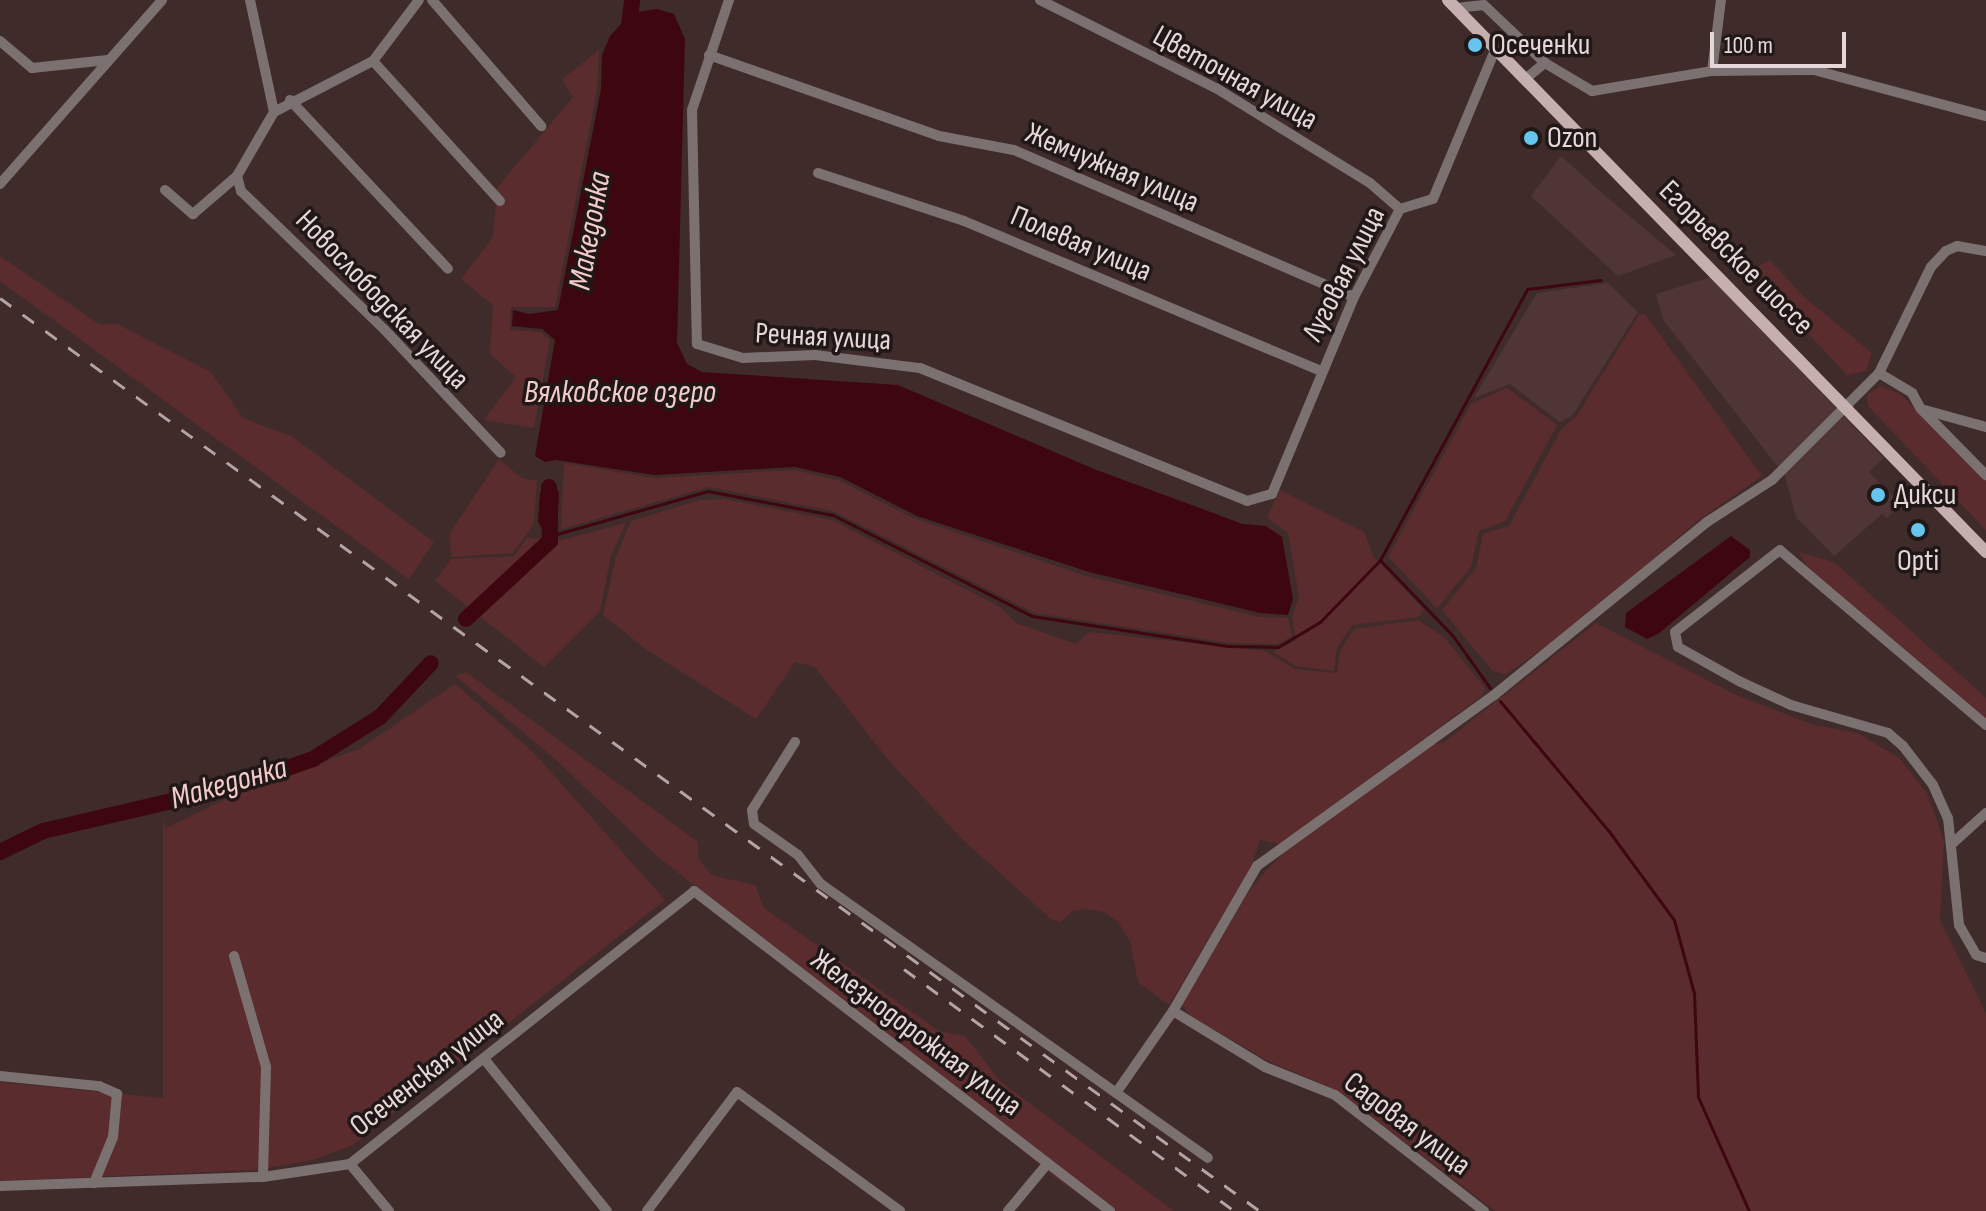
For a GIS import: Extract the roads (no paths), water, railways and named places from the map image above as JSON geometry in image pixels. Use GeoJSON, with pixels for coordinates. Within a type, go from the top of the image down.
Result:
{"type":"FeatureCollection","features":[{"type":"Feature","properties":{"kind":"main road","name":"Егорьевское шоссе"},"geometry":{"type":"LineString","coordinates":[[1452,4],[1986,552]]}},
{"type":"Feature","properties":{"kind":"street"},"geometry":{"type":"LineString","coordinates":[[0,184],[162,0]]}},
{"type":"Feature","properties":{"kind":"street"},"geometry":{"type":"LineString","coordinates":[[250,0],[274,112]]}},
{"type":"Feature","properties":{"kind":"street"},"geometry":{"type":"LineString","coordinates":[[165,190],[193,214],[237,176],[274,112],[290,100],[373,61],[419,0]]}},
{"type":"Feature","properties":{"kind":"street"},"geometry":{"type":"LineString","coordinates":[[432,0],[541,126]]}},
{"type":"Feature","properties":{"kind":"street","name":"Речная улица"},"geometry":{"type":"LineString","coordinates":[[729,0],[692,110],[697,344],[743,358],[815,355],[920,368],[1247,501],[1272,494]]}},
{"type":"Feature","properties":{"kind":"street","name":"Цветочная улица"},"geometry":{"type":"LineString","coordinates":[[1040,0],[1216,88],[1370,183],[1400,209]]}},
{"type":"Feature","properties":{"kind":"street"},"geometry":{"type":"LineString","coordinates":[[1712,71],[1721,0]]}},
{"type":"Feature","properties":{"kind":"street"},"geometry":{"type":"LineString","coordinates":[[1452,4],[1484,5],[1545,63],[1592,91],[1712,71],[1814,70],[1986,116]]}},
{"type":"Feature","properties":{"kind":"street"},"geometry":{"type":"LineString","coordinates":[[0,41],[32,68],[108,60]]}},
{"type":"Feature","properties":{"kind":"street","name":"Луговая улица"},"geometry":{"type":"LineString","coordinates":[[1272,494],[1354,297],[1400,209],[1433,199],[1495,50]]}},
{"type":"Feature","properties":{"kind":"street","name":"Жемчужная улица"},"geometry":{"type":"LineString","coordinates":[[709,55],[939,136],[1014,150],[1354,297]]}},
{"type":"Feature","properties":{"kind":"street"},"geometry":{"type":"LineString","coordinates":[[373,61],[500,201]]}},
{"type":"Feature","properties":{"kind":"street"},"geometry":{"type":"LineString","coordinates":[[1525,79],[1545,63]]}},
{"type":"Feature","properties":{"kind":"street"},"geometry":{"type":"LineString","coordinates":[[290,100],[448,269]]}},
{"type":"Feature","properties":{"kind":"street","name":"Полевая улица"},"geometry":{"type":"LineString","coordinates":[[818,173],[964,221],[1321,371]]}},
{"type":"Feature","properties":{"kind":"street","name":"Новослободская улица"},"geometry":{"type":"LineString","coordinates":[[237,176],[241,191],[384,329],[501,453]]}},
{"type":"Feature","properties":{"kind":"street"},"geometry":{"type":"LineString","coordinates":[[1116,1093],[1173,1011],[1257,866],[1493,696],[1707,522],[1772,480],[1879,373],[1931,267],[1957,246],[1986,251]]}},
{"type":"Feature","properties":{"kind":"street"},"geometry":{"type":"LineString","coordinates":[[1879,373],[1912,393],[1921,409],[1986,475]]}},
{"type":"Feature","properties":{"kind":"street"},"geometry":{"type":"LineString","coordinates":[[1921,409],[1986,427]]}},
{"type":"Feature","properties":{"kind":"street"},"geometry":{"type":"LineString","coordinates":[[1986,725],[1780,550],[1675,632],[1678,647],[1741,682],[1791,705],[1888,733],[1933,785],[1954,842],[1959,925],[1976,955],[1986,958]]}},
{"type":"Feature","properties":{"kind":"street"},"geometry":{"type":"LineString","coordinates":[[795,742],[752,810],[754,824],[798,855],[821,884],[1208,1158]]}},
{"type":"Feature","properties":{"kind":"street"},"geometry":{"type":"LineString","coordinates":[[1954,842],[1986,813]]}},
{"type":"Feature","properties":{"kind":"street","name":"Осеченская улица"},"geometry":{"type":"LineString","coordinates":[[0,1186],[263,1177],[350,1164],[485,1060],[694,891]]}},
{"type":"Feature","properties":{"kind":"street","name":"Железнодорожная улица"},"geometry":{"type":"LineString","coordinates":[[694,891],[1110,1211]]}},
{"type":"Feature","properties":{"kind":"street"},"geometry":{"type":"LineString","coordinates":[[234,956],[266,1067],[263,1177]]}},
{"type":"Feature","properties":{"kind":"street","name":"Садовая улица"},"geometry":{"type":"LineString","coordinates":[[1173,1011],[1265,1067],[1335,1095],[1484,1211]]}},
{"type":"Feature","properties":{"kind":"street"},"geometry":{"type":"LineString","coordinates":[[485,1060],[607,1211]]}},
{"type":"Feature","properties":{"kind":"street"},"geometry":{"type":"LineString","coordinates":[[0,1076],[99,1086],[117,1094],[113,1137],[94,1183]]}},
{"type":"Feature","properties":{"kind":"street"},"geometry":{"type":"LineString","coordinates":[[647,1211],[737,1092],[899,1211]]}},
{"type":"Feature","properties":{"kind":"street"},"geometry":{"type":"LineString","coordinates":[[1008,1211],[1048,1163]]}},
{"type":"Feature","properties":{"kind":"street"},"geometry":{"type":"LineString","coordinates":[[350,1164],[389,1211]]}},
{"type":"Feature","properties":{"kind":"water","name":"Вялковское озеро"},"geometry":{"type":"Polygon","coordinates":[[[657,9],[674,14],[685,39],[677,343],[687,364],[702,372],[898,385],[1094,469],[1243,524],[1266,526],[1282,537],[1293,599],[1288,615],[1260,613],[1089,572],[917,516],[840,477],[795,467],[654,475],[556,460],[545,462],[535,456],[555,340],[542,329],[512,326],[513,310],[529,314],[558,310],[601,89],[602,55],[610,36],[631,13],[657,9]]]}},
{"type":"Feature","properties":{"kind":"water"},"geometry":{"type":"Polygon","coordinates":[[[554,486],[559,492],[557,534],[550,541],[538,522],[540,492],[554,486]]]}},
{"type":"Feature","properties":{"kind":"water"},"geometry":{"type":"Polygon","coordinates":[[[1731,536],[1750,550],[1750,557],[1658,634],[1647,639],[1625,627],[1626,613],[1731,536]]]}},
{"type":"Feature","properties":{"kind":"waterway","name":"Македонка"},"geometry":{"type":"LineString","coordinates":[[628,34],[632,0]]}},
{"type":"Feature","properties":{"kind":"waterway"},"geometry":{"type":"LineString","coordinates":[[557,534],[708,491],[833,515],[1032,616],[1228,646],[1278,647],[1320,622],[1380,560],[1527,289],[1600,280]]}},
{"type":"Feature","properties":{"kind":"waterway","name":"Македонка"},"geometry":{"type":"LineString","coordinates":[[466,619],[550,541],[549,487]]}},
{"type":"Feature","properties":{"kind":"waterway"},"geometry":{"type":"LineString","coordinates":[[1381,561],[1453,636],[1490,688]]}},
{"type":"Feature","properties":{"kind":"waterway","name":"Македонка"},"geometry":{"type":"LineString","coordinates":[[0,852],[43,831],[236,786],[313,759],[380,717],[431,663]]}},
{"type":"Feature","properties":{"kind":"waterway"},"geometry":{"type":"LineString","coordinates":[[1500,701],[1608,830],[1674,920],[1694,993],[1698,1097],[1749,1211]]}},
{"type":"Feature","properties":{"kind":"railway"},"geometry":{"type":"LineString","coordinates":[[0,298],[1260,1211]]}},
{"type":"Feature","properties":{"kind":"railway"},"geometry":{"type":"LineString","coordinates":[[904,969],[1235,1211]]}},
{"type":"Feature","properties":{"kind":"place","name":"Осеченки"},"geometry":{"type":"Point","coordinates":[1475,45]}},
{"type":"Feature","properties":{"kind":"place","name":"Ozon"},"geometry":{"type":"Point","coordinates":[1531,138]}},
{"type":"Feature","properties":{"kind":"place","name":"Дикси"},"geometry":{"type":"Point","coordinates":[1878,495]}},
{"type":"Feature","properties":{"kind":"place","name":"Opti"},"geometry":{"type":"Point","coordinates":[1918,530]}}]}
